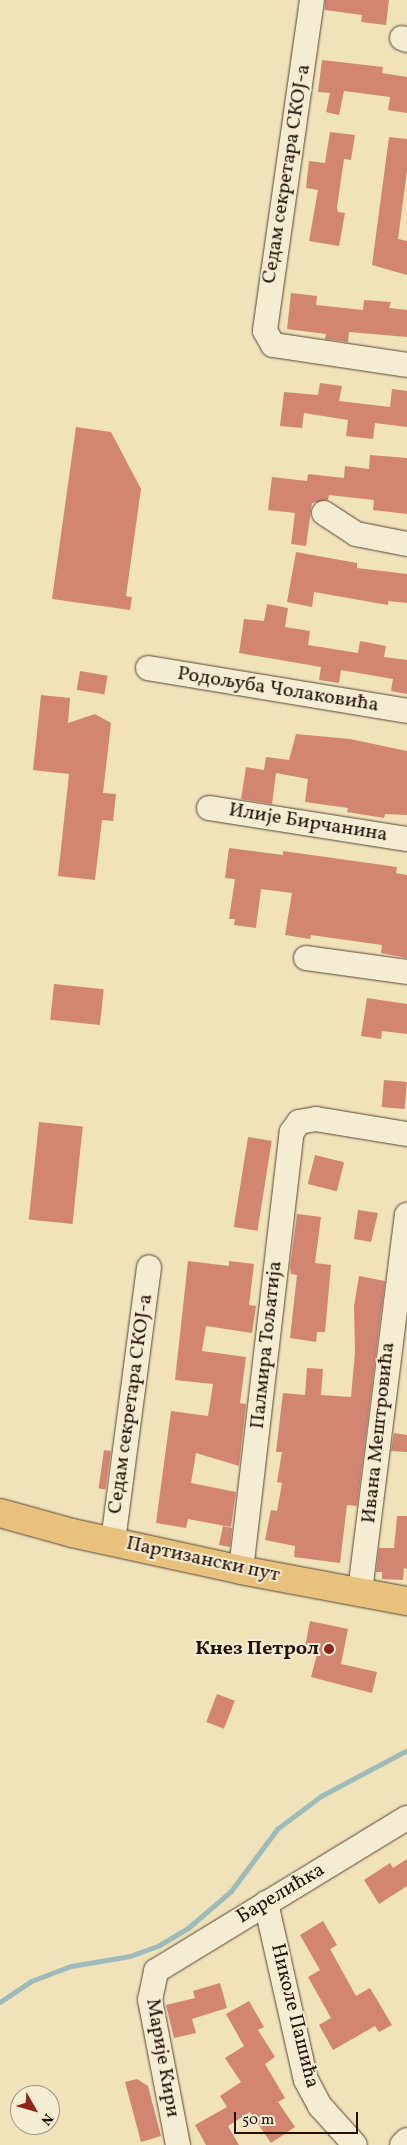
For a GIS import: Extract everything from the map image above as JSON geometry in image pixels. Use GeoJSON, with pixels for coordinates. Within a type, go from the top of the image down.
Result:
{"type":"FeatureCollection","features":[{"type":"Feature","properties":{"kind":"main road","name":"Партизански пут"},"geometry":{"type":"LineString","coordinates":[[0,1513],[113,1542],[241,1570],[407,1601]]}},
{"type":"Feature","properties":{"kind":"street","name":"Седам секретара СКОЈ-а"},"geometry":{"type":"LineString","coordinates":[[312,0],[264,321],[265,331],[273,345],[407,365]]}},
{"type":"Feature","properties":{"kind":"street"},"geometry":{"type":"LineString","coordinates":[[324,513],[356,534],[407,544]]}},
{"type":"Feature","properties":{"kind":"street","name":"Родољуба Чолаковића"},"geometry":{"type":"LineString","coordinates":[[148,668],[407,711]]}},
{"type":"Feature","properties":{"kind":"street","name":"Илије Бирчанина"},"geometry":{"type":"LineString","coordinates":[[209,808],[407,839]]}},
{"type":"Feature","properties":{"kind":"street"},"geometry":{"type":"LineString","coordinates":[[306,958],[407,972]]}},
{"type":"Feature","properties":{"kind":"street","name":"Палмира Тољатија"},"geometry":{"type":"LineString","coordinates":[[241,1570],[292,1132],[299,1122],[306,1119],[330,1120],[407,1134]]}},
{"type":"Feature","properties":{"kind":"street","name":"Ивана Мештровића"},"geometry":{"type":"LineString","coordinates":[[360,1591],[407,1215]]}},
{"type":"Feature","properties":{"kind":"street","name":"Седам секретара СКОЈ-а"},"geometry":{"type":"LineString","coordinates":[[113,1542],[149,1267]]}},
{"type":"Feature","properties":{"kind":"street","name":"Барелићка"},"geometry":{"type":"LineString","coordinates":[[156,1971],[407,1818]]}},
{"type":"Feature","properties":{"kind":"street","name":"Николе Пашића"},"geometry":{"type":"LineString","coordinates":[[266,1903],[306,2080],[320,2106],[355,2145]]}},
{"type":"Feature","properties":{"kind":"street","name":"Марије Кири"},"geometry":{"type":"LineString","coordinates":[[156,1971],[150,2000],[178,2145]]}},
{"type":"Feature","properties":{"kind":"street"},"geometry":{"type":"LineString","coordinates":[[402,2145],[407,2140]]}},
{"type":"Feature","properties":{"kind":"building"},"geometry":{"type":"Polygon","coordinates":[[[325,0],[389,0],[386,25],[361,22],[362,15],[325,10],[325,0]]]}},
{"type":"Feature","properties":{"kind":"building"},"geometry":{"type":"Polygon","coordinates":[[[322,60],[383,67],[382,73],[407,77],[407,113],[388,110],[390,97],[344,91],[339,115],[326,112],[330,93],[318,92],[322,60]]]}},
{"type":"Feature","properties":{"kind":"building"},"geometry":{"type":"Polygon","coordinates":[[[330,132],[355,135],[351,160],[344,159],[337,207],[338,212],[345,213],[339,246],[309,241],[318,190],[306,188],[309,161],[325,163],[330,132]]]}},
{"type":"Feature","properties":{"kind":"building"},"geometry":{"type":"Polygon","coordinates":[[[389,137],[407,139],[407,171],[398,239],[407,241],[407,275],[372,265],[389,137]]]}},
{"type":"Feature","properties":{"kind":"building"},"geometry":{"type":"Polygon","coordinates":[[[291,293],[317,296],[316,305],[363,310],[364,300],[391,302],[389,308],[407,310],[407,337],[349,332],[348,342],[325,339],[326,334],[287,329],[291,293]]]}},
{"type":"Feature","properties":{"kind":"building"},"geometry":{"type":"Polygon","coordinates":[[[320,383],[342,386],[339,401],[390,407],[392,389],[407,391],[407,427],[375,423],[373,439],[346,436],[348,420],[304,413],[302,428],[280,426],[284,392],[318,395],[320,383]]]}},
{"type":"Feature","properties":{"kind":"building"},"geometry":{"type":"Polygon","coordinates":[[[76,427],[111,432],[141,489],[126,596],[132,597],[130,610],[52,599],[76,427]]]}},
{"type":"Feature","properties":{"kind":"building"},"geometry":{"type":"Polygon","coordinates":[[[370,455],[407,458],[407,514],[373,510],[374,500],[329,495],[328,500],[312,503],[306,546],[291,544],[295,513],[268,510],[272,477],[307,481],[308,474],[344,478],[345,466],[369,469],[370,455]]]}},
{"type":"Feature","properties":{"kind":"building"},"geometry":{"type":"Polygon","coordinates":[[[296,552],[357,563],[357,568],[407,574],[407,603],[388,601],[388,605],[314,592],[312,607],[287,602],[296,552]]]}},
{"type":"Feature","properties":{"kind":"building"},"geometry":{"type":"Polygon","coordinates":[[[267,604],[288,608],[285,627],[310,631],[308,645],[358,653],[360,641],[386,646],[384,657],[407,660],[407,694],[391,691],[393,679],[341,670],[339,683],[319,680],[321,667],[239,653],[244,619],[264,621],[267,604]]]}},
{"type":"Feature","properties":{"kind":"building"},"geometry":{"type":"Polygon","coordinates":[[[80,671],[108,676],[104,695],[77,690],[80,671]]]}},
{"type":"Feature","properties":{"kind":"building"},"geometry":{"type":"Polygon","coordinates":[[[41,695],[70,698],[68,723],[95,714],[111,723],[103,793],[116,794],[113,821],[102,820],[95,880],[58,876],[69,774],[33,770],[41,695]]]}},
{"type":"Feature","properties":{"kind":"building"},"geometry":{"type":"Polygon","coordinates":[[[296,734],[350,739],[407,751],[407,815],[385,814],[384,818],[347,812],[348,808],[305,802],[308,779],[276,773],[272,804],[241,799],[246,767],[264,770],[266,757],[289,760],[296,734]]]}},
{"type":"Feature","properties":{"kind":"building"},"geometry":{"type":"Polygon","coordinates":[[[229,848],[283,855],[283,851],[397,867],[396,873],[407,875],[407,958],[381,953],[382,945],[311,935],[310,939],[285,935],[292,893],[261,889],[256,928],[234,925],[235,919],[229,919],[235,879],[225,878],[229,848]]]}},
{"type":"Feature","properties":{"kind":"building"},"geometry":{"type":"Polygon","coordinates":[[[54,984],[104,989],[100,1025],[50,1020],[54,984]]]}},
{"type":"Feature","properties":{"kind":"building"},"geometry":{"type":"Polygon","coordinates":[[[367,998],[407,1004],[407,1034],[382,1031],[381,1039],[361,1036],[367,998]]]}},
{"type":"Feature","properties":{"kind":"building"},"geometry":{"type":"Polygon","coordinates":[[[384,1080],[407,1082],[405,1109],[382,1107],[384,1080]]]}},
{"type":"Feature","properties":{"kind":"building"},"geometry":{"type":"Polygon","coordinates":[[[39,1122],[83,1127],[73,1224],[29,1219],[39,1122]]]}},
{"type":"Feature","properties":{"kind":"building"},"geometry":{"type":"Polygon","coordinates":[[[248,1137],[272,1141],[257,1231],[234,1227],[248,1137]]]}},
{"type":"Feature","properties":{"kind":"building"},"geometry":{"type":"Polygon","coordinates":[[[315,1155],[344,1162],[337,1191],[308,1184],[315,1155]]]}},
{"type":"Feature","properties":{"kind":"building"},"geometry":{"type":"Polygon","coordinates":[[[358,1210],[378,1213],[371,1242],[354,1239],[358,1210]]]}},
{"type":"Feature","properties":{"kind":"building"},"geometry":{"type":"Polygon","coordinates":[[[297,1214],[321,1217],[315,1263],[331,1265],[325,1332],[317,1332],[316,1342],[290,1338],[297,1275],[291,1274],[290,1267],[297,1214]]]}},
{"type":"Feature","properties":{"kind":"building"},"geometry":{"type":"Polygon","coordinates":[[[188,1261],[229,1266],[229,1261],[254,1264],[249,1305],[256,1306],[252,1333],[206,1326],[202,1351],[246,1357],[240,1403],[246,1404],[239,1466],[196,1453],[191,1483],[236,1492],[231,1527],[188,1519],[186,1528],[156,1523],[171,1411],[208,1416],[213,1384],[175,1380],[188,1261]]]}},
{"type":"Feature","properties":{"kind":"building"},"geometry":{"type":"Polygon","coordinates":[[[359,1276],[385,1281],[357,1506],[347,1505],[340,1563],[294,1557],[295,1546],[265,1540],[271,1510],[277,1511],[282,1483],[277,1482],[282,1452],[276,1452],[283,1393],[305,1395],[307,1368],[323,1369],[321,1395],[351,1397],[355,1352],[354,1306],[359,1276]]]}},
{"type":"Feature","properties":{"kind":"building"},"geometry":{"type":"Polygon","coordinates":[[[394,1433],[407,1435],[407,1452],[391,1451],[394,1433]]]}},
{"type":"Feature","properties":{"kind":"building"},"geometry":{"type":"Polygon","coordinates":[[[104,1450],[111,1451],[106,1490],[99,1489],[104,1450]]]}},
{"type":"Feature","properties":{"kind":"building"},"geometry":{"type":"Polygon","coordinates":[[[397,1516],[407,1516],[407,1569],[404,1568],[403,1580],[382,1579],[382,1572],[376,1572],[379,1548],[394,1548],[397,1516]]]}},
{"type":"Feature","properties":{"kind":"building"},"geometry":{"type":"Polygon","coordinates":[[[223,1526],[232,1528],[230,1547],[219,1545],[223,1526]]]}},
{"type":"Feature","properties":{"kind":"building"},"geometry":{"type":"Polygon","coordinates":[[[310,1621],[348,1629],[341,1664],[377,1672],[372,1693],[311,1677],[317,1654],[304,1652],[310,1621]]]}},
{"type":"Feature","properties":{"kind":"building"},"geometry":{"type":"Polygon","coordinates":[[[217,1694],[235,1701],[224,1729],[206,1722],[217,1694]]]}},
{"type":"Feature","properties":{"kind":"building"},"geometry":{"type":"Polygon","coordinates":[[[407,1859],[407,1886],[379,1904],[364,1880],[390,1863],[393,1868],[407,1859]]]}},
{"type":"Feature","properties":{"kind":"building"},"geometry":{"type":"Polygon","coordinates":[[[323,1921],[337,1945],[330,1949],[356,1996],[370,1988],[392,2025],[379,2032],[375,2026],[333,2050],[319,2025],[331,2018],[308,1977],[320,1970],[300,1935],[323,1921]]]}},
{"type":"Feature","properties":{"kind":"building"},"geometry":{"type":"Polygon","coordinates":[[[220,1983],[227,2008],[192,2019],[196,2033],[174,2038],[166,2005],[195,1998],[193,1991],[220,1983]]]}},
{"type":"Feature","properties":{"kind":"building"},"geometry":{"type":"Polygon","coordinates":[[[249,2001],[264,2027],[258,2030],[275,2057],[265,2064],[285,2098],[278,2102],[295,2127],[271,2143],[250,2112],[228,2126],[239,2145],[206,2145],[195,2125],[227,2107],[220,2096],[241,2082],[225,2058],[244,2046],[226,2014],[249,2001]]]}},
{"type":"Feature","properties":{"kind":"building"},"geometry":{"type":"Polygon","coordinates":[[[137,2079],[148,2086],[161,2136],[141,2142],[125,2082],[137,2079]]]}},
{"type":"Feature","properties":{"kind":"waterway"},"geometry":{"type":"LineString","coordinates":[[0,2002],[31,1981],[71,1966],[130,1956],[158,1946],[188,1928],[231,1891],[277,1829],[321,1796],[407,1750]]}},
{"type":"Feature","properties":{"kind":"place","name":"Кнез Петрол"},"geometry":{"type":"Point","coordinates":[329,1649]}}]}
